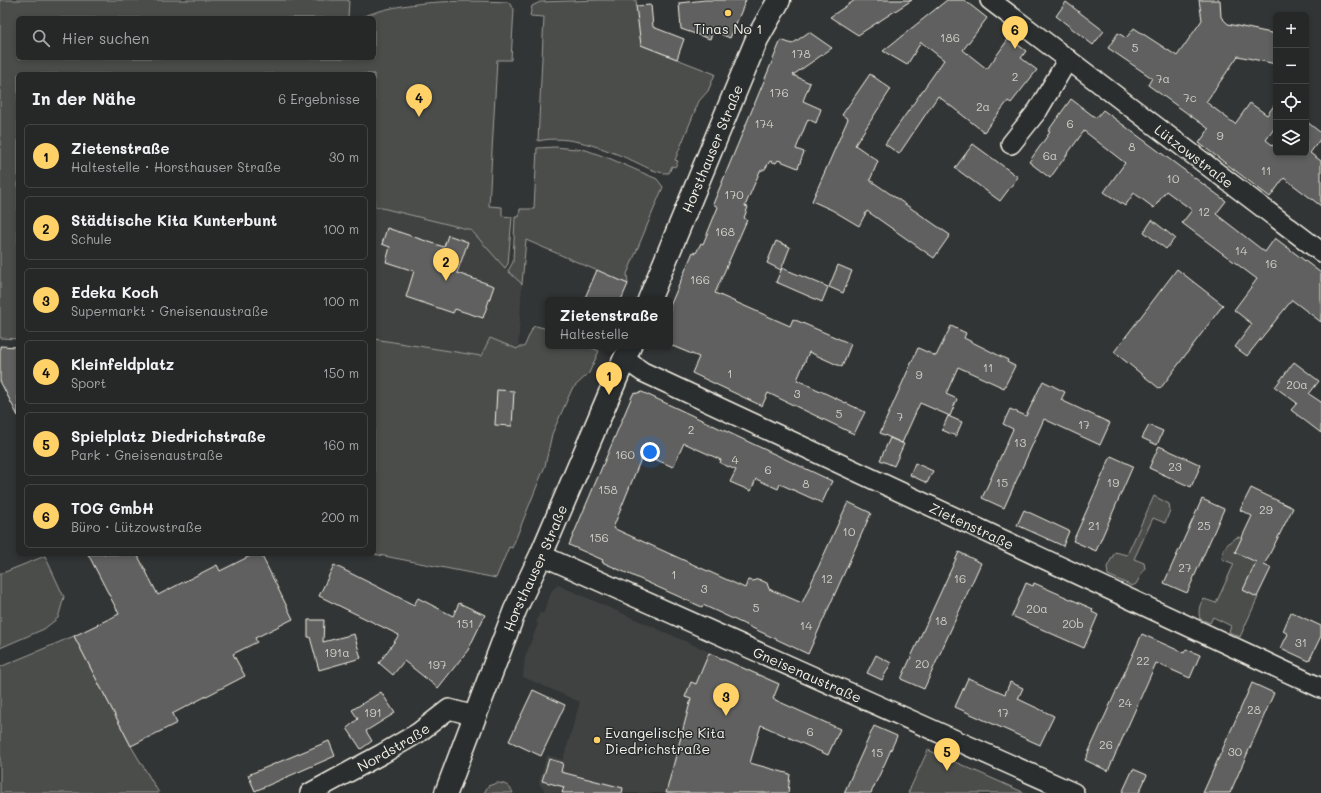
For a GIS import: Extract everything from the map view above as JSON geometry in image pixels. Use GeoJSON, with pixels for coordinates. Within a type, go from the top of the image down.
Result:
{"type":"FeatureCollection","features":[{"type":"Feature","properties":{"kind":"main road","name":"Horsthauser Straße"},"geometry":{"type":"LineString","coordinates":[[651,297],[757,39],[779,0]]}},
{"type":"Feature","properties":{"kind":"main road","name":"Horsthauser Straße"},"geometry":{"type":"LineString","coordinates":[[446,793],[516,610],[627,353]]}},
{"type":"Feature","properties":{"kind":"street","name":"Lützowstraße"},"geometry":{"type":"LineString","coordinates":[[990,0],[1321,252]]}},
{"type":"Feature","properties":{"kind":"street"},"geometry":{"type":"LineString","coordinates":[[1011,144],[1038,110],[1068,59]]}},
{"type":"Feature","properties":{"kind":"street","name":"Zietenstraße"},"geometry":{"type":"LineString","coordinates":[[627,353],[658,379],[1321,688]]}},
{"type":"Feature","properties":{"kind":"street","name":"Gneisenaustraße"},"geometry":{"type":"LineString","coordinates":[[541,555],[1074,793]]}},
{"type":"Feature","properties":{"kind":"street","name":"Nordstraße"},"geometry":{"type":"LineString","coordinates":[[310,793],[418,733],[449,709],[475,716]]}},
{"type":"Feature","properties":{"kind":"shaded area"},"geometry":{"type":"Polygon","coordinates":[[[0,0],[349,0],[348,16],[16,16],[16,60],[376,60],[376,16],[365,16],[376,12],[412,4],[452,1],[508,2],[514,9],[511,60],[497,60],[489,206],[502,207],[502,216],[512,217],[508,264],[505,268],[471,230],[376,206],[376,72],[16,72],[16,339],[0,338],[0,0]]]}},
{"type":"Feature","properties":{"kind":"shaded area"},"geometry":{"type":"Polygon","coordinates":[[[636,0],[641,45],[715,74],[708,91],[699,101],[675,160],[678,161],[675,167],[672,166],[669,173],[654,171],[609,151],[585,143],[561,139],[538,141],[544,17],[530,16],[532,6],[540,2],[636,0]]]}},
{"type":"Feature","properties":{"kind":"shaded area"},"geometry":{"type":"Polygon","coordinates":[[[555,147],[586,150],[611,159],[657,179],[663,187],[627,274],[628,284],[526,240],[522,284],[508,271],[513,262],[515,217],[519,217],[520,209],[534,209],[537,148],[555,147]]]}},
{"type":"Feature","properties":{"kind":"shaded area"},"geometry":{"type":"Polygon","coordinates":[[[376,206],[471,230],[522,284],[518,350],[490,338],[482,356],[376,339],[376,206]]]}},
{"type":"Feature","properties":{"kind":"shaded area"},"geometry":{"type":"Polygon","coordinates":[[[536,326],[545,328],[545,349],[594,349],[599,351],[589,373],[572,389],[552,434],[545,466],[512,548],[509,547],[496,578],[376,554],[376,339],[481,356],[490,338],[517,349],[519,347],[524,347],[533,327],[536,326]]]}},
{"type":"Feature","properties":{"kind":"shaded area"},"geometry":{"type":"Polygon","coordinates":[[[1154,496],[1169,504],[1170,510],[1165,523],[1153,518],[1134,559],[1144,563],[1145,568],[1136,584],[1132,586],[1108,575],[1107,567],[1115,552],[1127,555],[1154,496]]]}},
{"type":"Feature","properties":{"kind":"shaded area"},"geometry":{"type":"Polygon","coordinates":[[[1238,537],[1242,538],[1256,562],[1243,590],[1258,597],[1240,637],[1229,632],[1231,626],[1213,617],[1210,623],[1200,619],[1199,614],[1199,608],[1204,599],[1216,603],[1234,564],[1222,559],[1223,552],[1229,543],[1238,537]]]}},
{"type":"Feature","properties":{"kind":"shaded area"},"geometry":{"type":"Polygon","coordinates":[[[45,556],[64,597],[58,618],[44,629],[0,648],[0,574],[45,556]]]}},
{"type":"Feature","properties":{"kind":"shaded area"},"geometry":{"type":"Polygon","coordinates":[[[558,585],[780,683],[760,727],[750,763],[790,774],[788,793],[546,793],[539,783],[547,755],[563,760],[580,702],[523,677],[525,657],[538,624],[536,623],[540,612],[543,614],[552,590],[558,585]]]}},
{"type":"Feature","properties":{"kind":"shaded area"},"geometry":{"type":"Polygon","coordinates":[[[74,636],[131,746],[159,793],[0,793],[0,667],[74,636]]]}},
{"type":"Feature","properties":{"kind":"shaded area"},"geometry":{"type":"Polygon","coordinates":[[[928,750],[1025,793],[908,793],[928,750]]]}},
{"type":"Feature","properties":{"kind":"shaded area"},"geometry":{"type":"Polygon","coordinates":[[[497,783],[507,785],[513,793],[484,793],[488,786],[497,783]]]}},
{"type":"Feature","properties":{"kind":"building"},"geometry":{"type":"Polygon","coordinates":[[[705,0],[746,0],[730,38],[713,31],[710,39],[681,29],[679,3],[705,0]]]}},
{"type":"Feature","properties":{"kind":"building"},"geometry":{"type":"Polygon","coordinates":[[[855,0],[912,0],[858,35],[830,17],[855,0]]]}},
{"type":"Feature","properties":{"kind":"building"},"geometry":{"type":"Polygon","coordinates":[[[947,0],[964,0],[987,18],[963,50],[987,69],[1009,38],[1026,51],[1021,58],[1037,70],[1011,103],[1008,101],[984,132],[938,96],[899,154],[885,144],[944,60],[921,42],[907,65],[883,51],[947,0]]]}},
{"type":"Feature","properties":{"kind":"building"},"geometry":{"type":"Polygon","coordinates":[[[1199,0],[1220,0],[1221,17],[1228,24],[1273,33],[1273,63],[1238,56],[1206,102],[1235,124],[1250,103],[1267,115],[1273,107],[1273,130],[1266,140],[1273,146],[1273,156],[1309,156],[1309,123],[1321,133],[1321,138],[1310,153],[1321,161],[1321,206],[1284,178],[1270,197],[1199,143],[1209,129],[1148,85],[1152,78],[1108,48],[1118,33],[1126,38],[1134,28],[1177,56],[1202,20],[1199,0]]]}},
{"type":"Feature","properties":{"kind":"building"},"geometry":{"type":"Polygon","coordinates":[[[1066,2],[1104,31],[1093,45],[1056,16],[1066,2]]]}},
{"type":"Feature","properties":{"kind":"building"},"geometry":{"type":"Polygon","coordinates":[[[651,5],[653,27],[684,39],[677,59],[641,45],[636,6],[651,5]]]}},
{"type":"Feature","properties":{"kind":"building"},"geometry":{"type":"Polygon","coordinates":[[[809,32],[832,48],[793,75],[810,83],[803,101],[821,109],[816,123],[808,119],[796,149],[804,152],[798,168],[778,160],[776,163],[770,161],[765,169],[760,171],[745,206],[748,207],[744,218],[747,220],[715,293],[790,326],[793,319],[851,344],[842,367],[809,352],[797,380],[865,412],[854,434],[768,393],[762,406],[692,373],[699,357],[673,346],[673,299],[693,252],[696,253],[701,243],[703,244],[718,207],[713,204],[781,40],[792,44],[809,32]]]}},
{"type":"Feature","properties":{"kind":"building"},"geometry":{"type":"Polygon","coordinates":[[[870,74],[891,89],[855,145],[878,161],[870,180],[950,235],[934,258],[867,211],[859,226],[832,210],[812,201],[848,119],[842,115],[870,74]]]}},
{"type":"Feature","properties":{"kind":"building"},"geometry":{"type":"Polygon","coordinates":[[[1071,99],[1096,118],[1103,110],[1226,201],[1216,214],[1265,252],[1275,238],[1321,273],[1321,322],[1292,300],[1247,356],[1235,347],[1252,324],[1234,310],[1257,279],[1182,223],[1192,210],[1166,191],[1154,208],[1134,193],[1125,206],[1104,192],[1125,163],[1084,131],[1050,178],[1029,162],[1050,132],[1048,131],[1071,99]]]}},
{"type":"Feature","properties":{"kind":"building"},"geometry":{"type":"Polygon","coordinates":[[[973,144],[1018,177],[1000,201],[955,168],[973,144]]]}},
{"type":"Feature","properties":{"kind":"building"},"geometry":{"type":"Polygon","coordinates":[[[1152,220],[1175,238],[1166,249],[1144,232],[1152,220]]]}},
{"type":"Feature","properties":{"kind":"building"},"geometry":{"type":"Polygon","coordinates":[[[387,228],[444,247],[448,235],[468,242],[457,273],[494,286],[483,318],[455,309],[453,313],[406,297],[414,271],[386,262],[390,247],[382,244],[387,228]]]}},
{"type":"Feature","properties":{"kind":"building"},"geometry":{"type":"Polygon","coordinates":[[[776,241],[790,247],[781,270],[767,263],[776,241]]]}},
{"type":"Feature","properties":{"kind":"building"},"geometry":{"type":"Polygon","coordinates":[[[838,265],[852,271],[843,293],[829,287],[838,265]]]}},
{"type":"Feature","properties":{"kind":"building"},"geometry":{"type":"Polygon","coordinates":[[[782,268],[828,287],[822,302],[776,282],[782,268]]]}},
{"type":"Feature","properties":{"kind":"building"},"geometry":{"type":"Polygon","coordinates":[[[1177,269],[1223,305],[1160,389],[1114,352],[1177,269]]]}},
{"type":"Feature","properties":{"kind":"building"},"geometry":{"type":"Polygon","coordinates":[[[597,270],[628,284],[622,297],[585,297],[597,270]]]}},
{"type":"Feature","properties":{"kind":"building"},"geometry":{"type":"Polygon","coordinates":[[[951,326],[966,333],[964,338],[1008,360],[1007,362],[1015,366],[1004,388],[958,367],[946,394],[957,399],[950,416],[920,403],[902,443],[880,433],[918,348],[936,356],[951,326]]]}},
{"type":"Feature","properties":{"kind":"building"},"geometry":{"type":"Polygon","coordinates":[[[0,346],[16,347],[16,412],[0,381],[0,346]]]}},
{"type":"Feature","properties":{"kind":"building"},"geometry":{"type":"Polygon","coordinates":[[[1294,362],[1319,381],[1309,394],[1321,402],[1321,433],[1291,410],[1297,403],[1275,387],[1294,362]]]}},
{"type":"Feature","properties":{"kind":"building"},"geometry":{"type":"Polygon","coordinates":[[[1043,381],[1065,392],[1061,400],[1110,423],[1100,445],[1044,419],[1004,508],[982,498],[1013,429],[1003,424],[1010,409],[1026,416],[1043,381]]]}},
{"type":"Feature","properties":{"kind":"building"},"geometry":{"type":"Polygon","coordinates":[[[497,390],[514,391],[512,426],[495,425],[497,390]]]}},
{"type":"Feature","properties":{"kind":"building"},"geometry":{"type":"Polygon","coordinates":[[[642,392],[832,481],[822,503],[780,484],[778,489],[756,479],[751,491],[730,482],[736,470],[720,463],[721,460],[684,443],[673,467],[643,454],[613,528],[745,588],[748,580],[753,581],[758,579],[767,583],[769,589],[802,603],[848,502],[871,513],[808,654],[703,605],[702,607],[602,562],[603,560],[569,545],[633,394],[642,392]]]}},
{"type":"Feature","properties":{"kind":"building"},"geometry":{"type":"Polygon","coordinates":[[[948,416],[962,422],[956,436],[942,430],[948,416]]]}},
{"type":"Feature","properties":{"kind":"building"},"geometry":{"type":"Polygon","coordinates":[[[1149,425],[1163,431],[1157,445],[1142,438],[1149,425]]]}},
{"type":"Feature","properties":{"kind":"building"},"geometry":{"type":"Polygon","coordinates":[[[890,438],[904,444],[894,466],[880,460],[890,438]]]}},
{"type":"Feature","properties":{"kind":"building"},"geometry":{"type":"Polygon","coordinates":[[[1159,446],[1201,465],[1191,487],[1149,468],[1159,446]]]}},
{"type":"Feature","properties":{"kind":"building"},"geometry":{"type":"Polygon","coordinates":[[[1111,456],[1133,466],[1096,551],[1073,541],[1111,456]]]}},
{"type":"Feature","properties":{"kind":"building"},"geometry":{"type":"Polygon","coordinates":[[[915,463],[933,471],[927,483],[910,475],[915,463]]]}},
{"type":"Feature","properties":{"kind":"building"},"geometry":{"type":"Polygon","coordinates":[[[1251,488],[1293,508],[1264,565],[1271,568],[1257,597],[1243,590],[1256,562],[1235,552],[1252,516],[1240,510],[1251,488]]]}},
{"type":"Feature","properties":{"kind":"building"},"geometry":{"type":"Polygon","coordinates":[[[1202,499],[1224,509],[1187,593],[1164,583],[1202,499]]]}},
{"type":"Feature","properties":{"kind":"building"},"geometry":{"type":"Polygon","coordinates":[[[1024,510],[1069,531],[1063,546],[1017,525],[1024,510]]]}},
{"type":"Feature","properties":{"kind":"building"},"geometry":{"type":"Polygon","coordinates":[[[959,552],[981,563],[924,689],[901,679],[959,552]]]}},
{"type":"Feature","properties":{"kind":"building"},"geometry":{"type":"Polygon","coordinates":[[[89,556],[138,556],[158,595],[217,565],[220,571],[250,556],[262,556],[293,619],[255,638],[257,642],[233,654],[245,676],[172,714],[177,723],[131,746],[74,636],[119,614],[89,556]]]}},
{"type":"Feature","properties":{"kind":"building"},"geometry":{"type":"Polygon","coordinates":[[[334,565],[414,605],[418,598],[453,616],[459,603],[485,615],[468,650],[438,688],[404,661],[393,675],[379,663],[399,635],[319,596],[334,565]]]}},
{"type":"Feature","properties":{"kind":"building"},"geometry":{"type":"Polygon","coordinates":[[[1026,583],[1033,586],[1034,583],[1093,609],[1092,612],[1098,615],[1084,648],[1012,616],[1026,583]]]}},
{"type":"Feature","properties":{"kind":"building"},"geometry":{"type":"Polygon","coordinates":[[[1291,612],[1321,626],[1321,636],[1309,661],[1281,648],[1288,634],[1283,631],[1291,612]]]}},
{"type":"Feature","properties":{"kind":"building"},"geometry":{"type":"Polygon","coordinates":[[[308,620],[324,620],[323,642],[354,634],[361,658],[319,670],[310,637],[308,637],[308,620]]]}},
{"type":"Feature","properties":{"kind":"building"},"geometry":{"type":"Polygon","coordinates":[[[1142,634],[1184,653],[1186,649],[1200,655],[1190,678],[1156,663],[1108,771],[1085,760],[1142,634]]]}},
{"type":"Feature","properties":{"kind":"building"},"geometry":{"type":"Polygon","coordinates":[[[709,653],[779,684],[773,699],[840,729],[828,755],[761,725],[750,763],[790,774],[788,793],[666,793],[691,699],[685,697],[691,682],[696,684],[709,653]]]}},
{"type":"Feature","properties":{"kind":"building"},"geometry":{"type":"Polygon","coordinates":[[[876,655],[891,663],[882,680],[867,673],[876,655]]]}},
{"type":"Feature","properties":{"kind":"building"},"geometry":{"type":"Polygon","coordinates":[[[968,678],[1005,694],[1010,682],[1023,688],[1018,699],[1054,716],[1040,745],[955,707],[968,678]]]}},
{"type":"Feature","properties":{"kind":"building"},"geometry":{"type":"Polygon","coordinates":[[[1252,683],[1274,693],[1230,793],[1203,793],[1252,683]]]}},
{"type":"Feature","properties":{"kind":"building"},"geometry":{"type":"Polygon","coordinates":[[[533,690],[565,705],[541,756],[509,741],[533,690]]]}},
{"type":"Feature","properties":{"kind":"building"},"geometry":{"type":"Polygon","coordinates":[[[381,692],[395,713],[366,731],[372,741],[361,749],[347,728],[358,719],[352,710],[381,692]]]}},
{"type":"Feature","properties":{"kind":"building"},"geometry":{"type":"Polygon","coordinates":[[[874,726],[897,736],[885,763],[871,793],[844,793],[874,726]]]}},
{"type":"Feature","properties":{"kind":"building"},"geometry":{"type":"Polygon","coordinates":[[[329,741],[335,756],[255,791],[248,775],[329,741]]]}},
{"type":"Feature","properties":{"kind":"building"},"geometry":{"type":"Polygon","coordinates":[[[549,759],[563,763],[561,772],[623,788],[622,793],[562,793],[564,787],[542,781],[549,759]]]}},
{"type":"Feature","properties":{"kind":"building"},"geometry":{"type":"Polygon","coordinates":[[[1133,769],[1147,775],[1139,793],[1122,793],[1133,769]]]}},
{"type":"Feature","properties":{"kind":"place","name":"Tinas No 1"},"geometry":{"type":"Point","coordinates":[728,13]}},
{"type":"Feature","properties":{"kind":"place","name":"TOG GmbH"},"geometry":{"type":"Point","coordinates":[1015,49]}},
{"type":"Feature","properties":{"kind":"place","name":"Kleinfeldplatz"},"geometry":{"type":"Point","coordinates":[419,117]}},
{"type":"Feature","properties":{"kind":"place","name":"Städtische Kita Kunterbunt"},"geometry":{"type":"Point","coordinates":[446,281]}},
{"type":"Feature","properties":{"kind":"place","name":"Zietenstraße"},"geometry":{"type":"Point","coordinates":[609,395]}},
{"type":"Feature","properties":{"kind":"place","name":"Edeka Koch"},"geometry":{"type":"Point","coordinates":[726,716]}},
{"type":"Feature","properties":{"kind":"place","name":"Evangelische Kita Diedrichstraße"},"geometry":{"type":"Point","coordinates":[597,740]}},
{"type":"Feature","properties":{"kind":"place","name":"Spielplatz Diedrichstraße"},"geometry":{"type":"Point","coordinates":[947,771]}}]}
